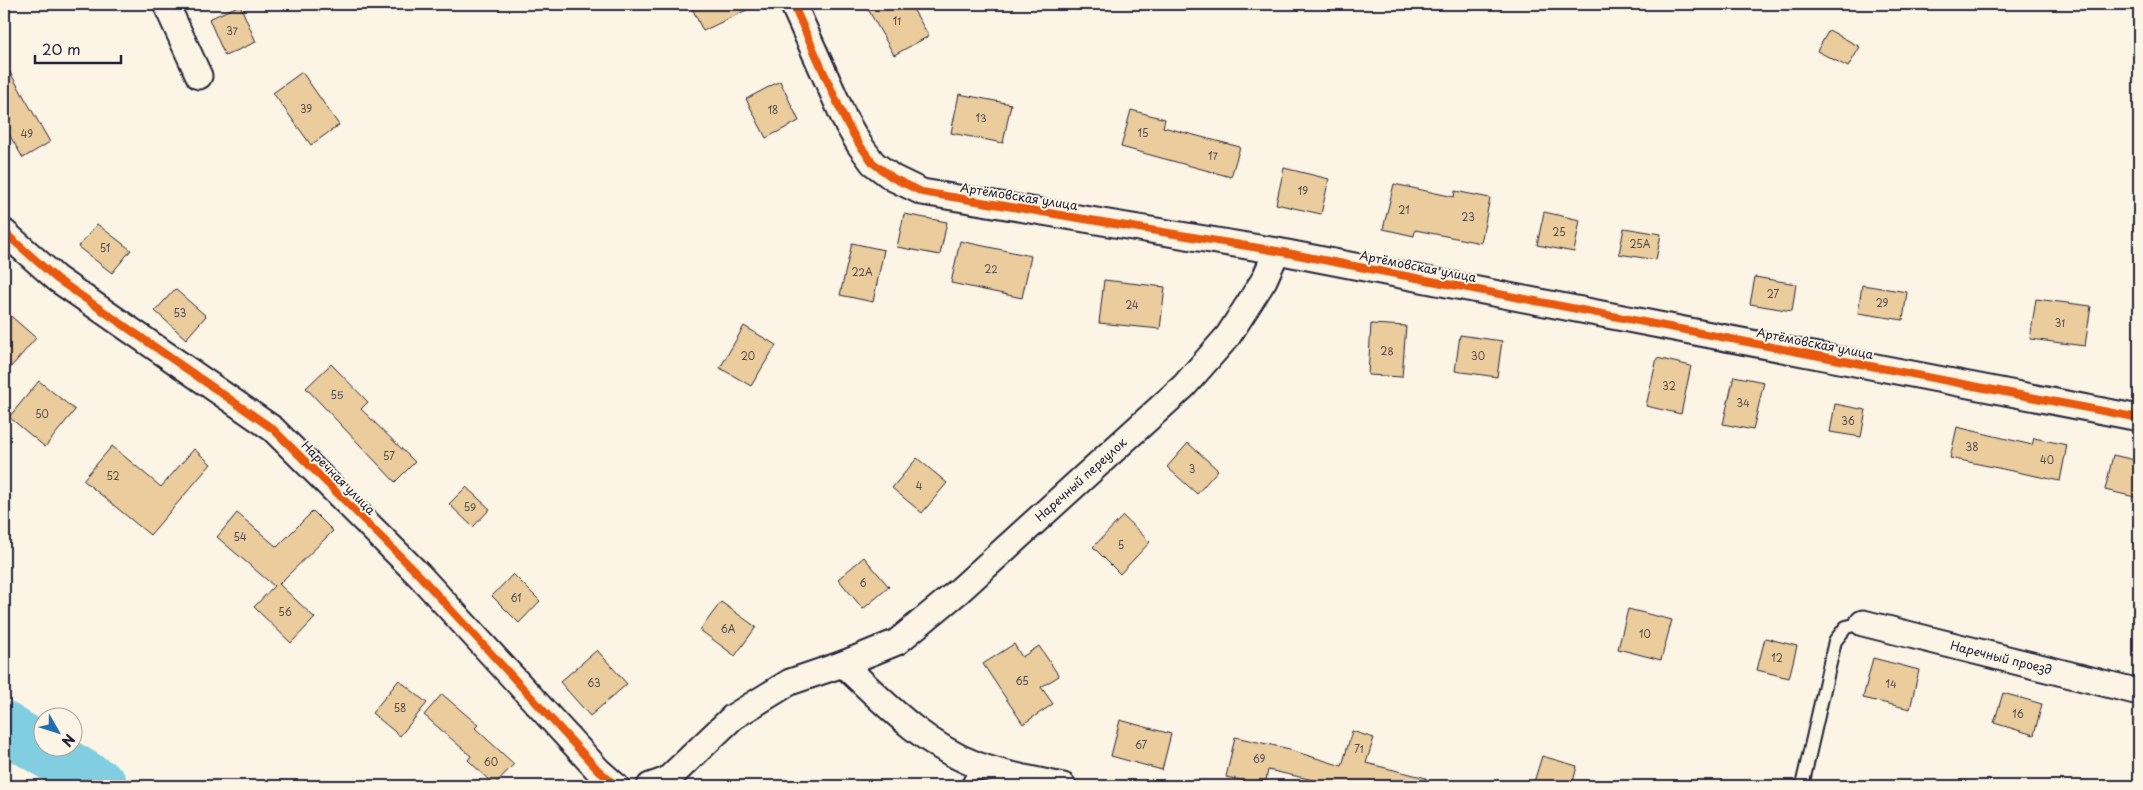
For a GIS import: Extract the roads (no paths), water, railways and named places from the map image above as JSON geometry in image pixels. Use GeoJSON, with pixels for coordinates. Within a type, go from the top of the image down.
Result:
{"type":"FeatureCollection","features":[{"type":"Feature","properties":{"kind":"street"},"geometry":{"type":"LineString","coordinates":[[166,4],[199,76]]}},
{"type":"Feature","properties":{"kind":"street","name":"Артёмовская улица"},"geometry":{"type":"LineString","coordinates":[[793,4],[845,120],[873,163],[893,178],[922,192],[1277,251],[2139,418]]}},
{"type":"Feature","properties":{"kind":"street","name":"Наречная улица"},"geometry":{"type":"LineString","coordinates":[[4,232],[57,279],[273,430],[419,575],[584,755],[616,786]]}},
{"type":"Feature","properties":{"kind":"street","name":"Наречный переулок"},"geometry":{"type":"LineString","coordinates":[[843,664],[896,642],[960,590],[1184,386],[1228,336],[1264,280],[1277,251]]}},
{"type":"Feature","properties":{"kind":"street","name":"Наречный проезд"},"geometry":{"type":"LineString","coordinates":[[1863,623],[2139,692]]}},
{"type":"Feature","properties":{"kind":"street"},"geometry":{"type":"LineString","coordinates":[[650,786],[667,780],[733,717],[790,682],[843,664],[909,725],[951,752],[972,776],[1063,786]]}},
{"type":"Feature","properties":{"kind":"lane"},"geometry":{"type":"LineString","coordinates":[[1802,786],[1834,641],[1846,627],[1863,623]]}},
{"type":"Feature","properties":{"kind":"waterway"},"geometry":{"type":"LineString","coordinates":[[4,727],[102,786]]}}]}
